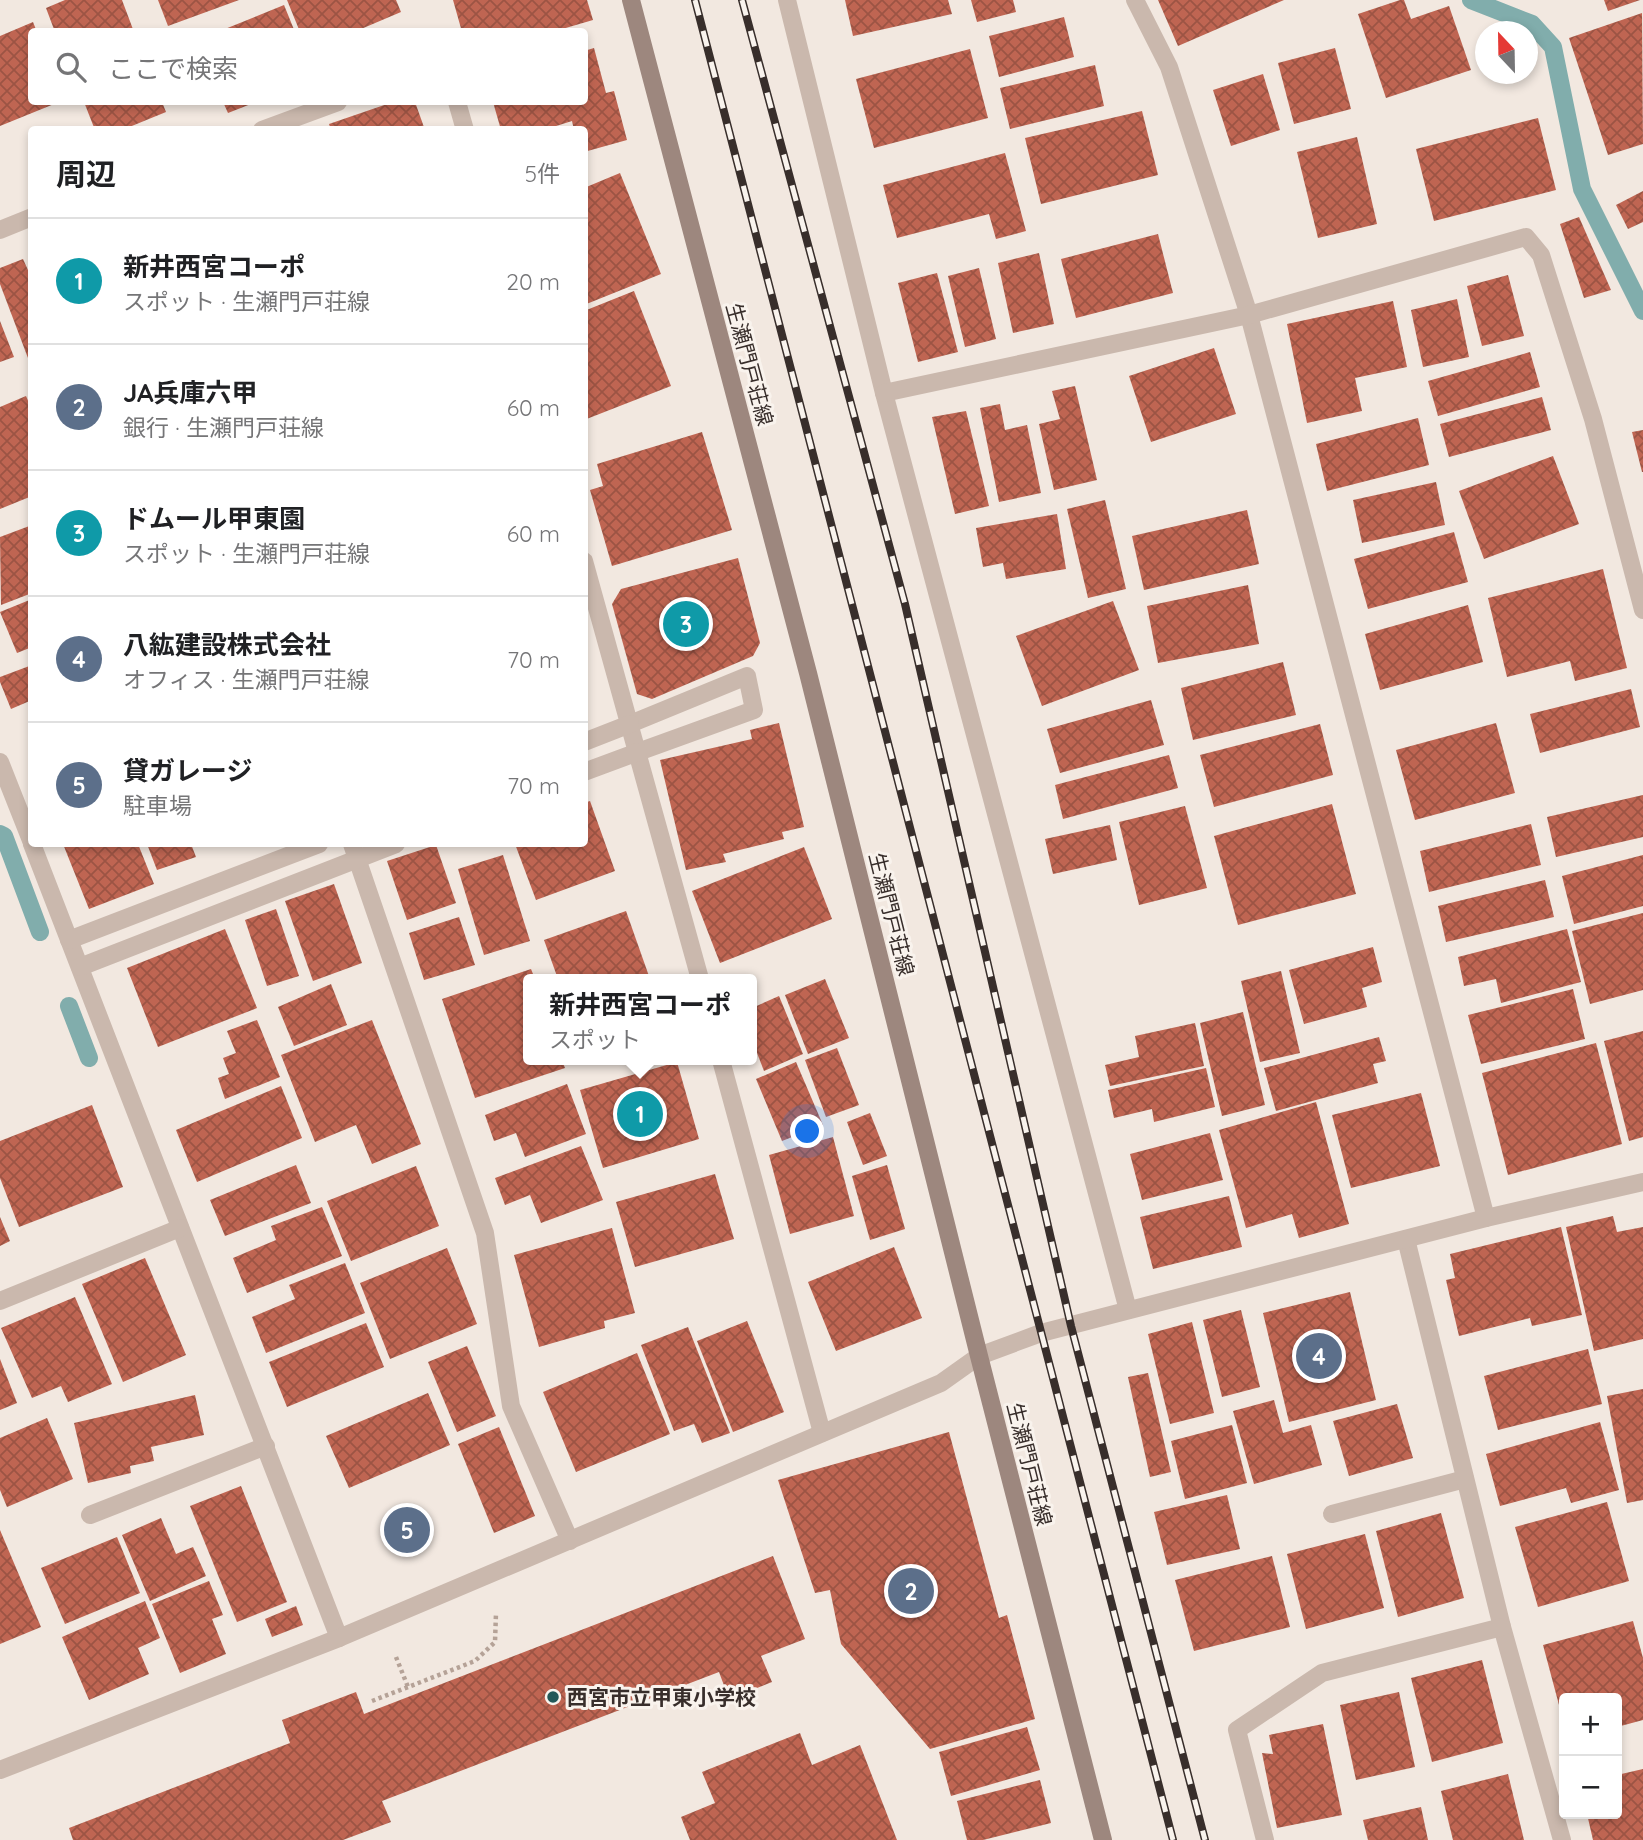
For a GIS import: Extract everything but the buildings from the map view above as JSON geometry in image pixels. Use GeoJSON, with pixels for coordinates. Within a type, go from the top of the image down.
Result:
{"type":"FeatureCollection","features":[{"type":"Feature","properties":{"kind":"main road","name":"生瀬門戸荘線"},"geometry":{"type":"LineString","coordinates":[[631,0],[811,686],[1103,1840]]}},
{"type":"Feature","properties":{"kind":"street"},"geometry":{"type":"LineString","coordinates":[[787,0],[884,393],[1128,1310]]}},
{"type":"Feature","properties":{"kind":"street"},"geometry":{"type":"LineString","coordinates":[[1135,0],[1170,67],[1249,315],[1486,1219]]}},
{"type":"Feature","properties":{"kind":"street"},"geometry":{"type":"LineString","coordinates":[[273,126],[330,105]]}},
{"type":"Feature","properties":{"kind":"street"},"geometry":{"type":"LineString","coordinates":[[458,105],[464,126]]}},
{"type":"Feature","properties":{"kind":"street"},"geometry":{"type":"LineString","coordinates":[[0,230],[28,219]]}},
{"type":"Feature","properties":{"kind":"street"},"geometry":{"type":"LineString","coordinates":[[884,393],[1249,315],[1526,237],[1541,255],[1593,419],[1643,610]]}},
{"type":"Feature","properties":{"kind":"street"},"geometry":{"type":"LineString","coordinates":[[588,575],[699,974]]}},
{"type":"Feature","properties":{"kind":"street"},"geometry":{"type":"LineString","coordinates":[[588,740],[747,676],[754,710],[588,771]]}},
{"type":"Feature","properties":{"kind":"street"},"geometry":{"type":"LineString","coordinates":[[0,762],[6,794],[28,835]]}},
{"type":"Feature","properties":{"kind":"street"},"geometry":{"type":"LineString","coordinates":[[34,847],[339,1638]]}},
{"type":"Feature","properties":{"kind":"street"},"geometry":{"type":"LineString","coordinates":[[69,940],[310,847]]}},
{"type":"Feature","properties":{"kind":"street"},"geometry":{"type":"LineString","coordinates":[[80,967],[355,851],[378,847]]}},
{"type":"Feature","properties":{"kind":"street"},"geometry":{"type":"LineString","coordinates":[[355,851],[485,1233],[511,1406],[570,1541]]}},
{"type":"Feature","properties":{"kind":"street"},"geometry":{"type":"LineString","coordinates":[[722,1065],[822,1433]]}},
{"type":"Feature","properties":{"kind":"street"},"geometry":{"type":"LineString","coordinates":[[0,1770],[339,1638],[941,1382],[979,1356],[1041,1333],[1406,1239],[1643,1182]]}},
{"type":"Feature","properties":{"kind":"street"},"geometry":{"type":"LineString","coordinates":[[0,1301],[180,1228]]}},
{"type":"Feature","properties":{"kind":"street"},"geometry":{"type":"LineString","coordinates":[[1406,1239],[1502,1627],[1562,1840]]}},
{"type":"Feature","properties":{"kind":"street"},"geometry":{"type":"LineString","coordinates":[[90,1515],[266,1446]]}},
{"type":"Feature","properties":{"kind":"street"},"geometry":{"type":"LineString","coordinates":[[1332,1514],[1465,1479]]}},
{"type":"Feature","properties":{"kind":"street"},"geometry":{"type":"LineString","coordinates":[[1265,1840],[1237,1730],[1322,1673],[1502,1627]]}},
{"type":"Feature","properties":{"kind":"path"},"geometry":{"type":"LineString","coordinates":[[372,1701],[475,1661],[495,1642],[496,1605],[485,1576]]}},
{"type":"Feature","properties":{"kind":"waterway"},"geometry":{"type":"LineString","coordinates":[[1471,0],[1532,24],[1553,47],[1582,189],[1643,311]]}},
{"type":"Feature","properties":{"kind":"waterway"},"geometry":{"type":"LineString","coordinates":[[0,834],[4,836],[40,932]]}},
{"type":"Feature","properties":{"kind":"waterway"},"geometry":{"type":"LineString","coordinates":[[69,1006],[89,1058]]}},
{"type":"Feature","properties":{"kind":"railway"},"geometry":{"type":"LineString","coordinates":[[695,0],[1173,1840]]}},
{"type":"Feature","properties":{"kind":"railway"},"geometry":{"type":"LineString","coordinates":[[742,0],[905,604],[1071,1326],[1205,1840]]}},
{"type":"Feature","properties":{"kind":"place","name":"ドムール甲東園"},"geometry":{"type":"Point","coordinates":[686,624]}},
{"type":"Feature","properties":{"kind":"place","name":"新井西宮コーポ"},"geometry":{"type":"Point","coordinates":[640,1114]}},
{"type":"Feature","properties":{"kind":"place","name":"八紘建設株式会社"},"geometry":{"type":"Point","coordinates":[1319,1356]}},
{"type":"Feature","properties":{"kind":"place","name":"貸ガレージ"},"geometry":{"type":"Point","coordinates":[407,1530]}},
{"type":"Feature","properties":{"kind":"place","name":"JA兵庫六甲"},"geometry":{"type":"Point","coordinates":[911,1591]}},
{"type":"Feature","properties":{"kind":"place","name":"西宮市立甲東小学校"},"geometry":{"type":"Point","coordinates":[553,1697]}}]}
